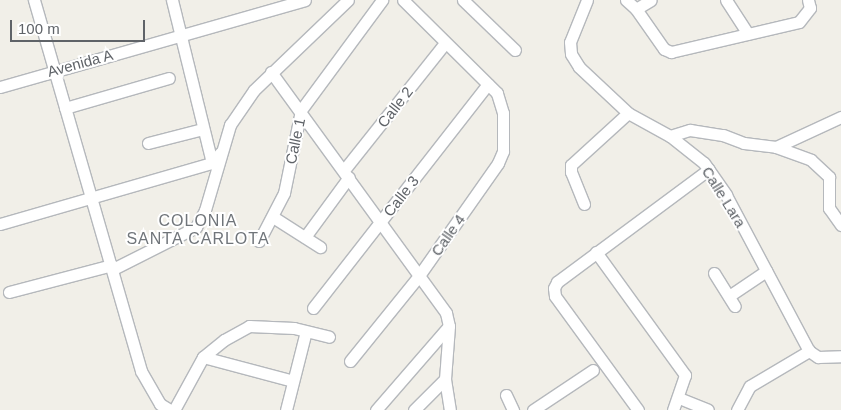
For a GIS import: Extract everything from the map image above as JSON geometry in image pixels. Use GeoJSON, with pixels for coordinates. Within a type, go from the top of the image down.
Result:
{"type":"FeatureCollection","features":[{"type":"Feature","properties":{"kind":"street"},"geometry":{"type":"LineString","coordinates":[[34,0],[147,386],[169,410],[203,357],[224,340],[249,326],[306,331],[330,337]]}},
{"type":"Feature","properties":{"kind":"street"},"geometry":{"type":"LineString","coordinates":[[172,0],[212,163]]}},
{"type":"Feature","properties":{"kind":"street","name":"Avenida A"},"geometry":{"type":"LineString","coordinates":[[0,87],[54,70],[180,37],[303,0]]}},
{"type":"Feature","properties":{"kind":"street"},"geometry":{"type":"LineString","coordinates":[[9,292],[112,267],[196,227],[205,210],[230,126],[254,90],[348,0]]}},
{"type":"Feature","properties":{"kind":"street","name":"Calle 1"},"geometry":{"type":"LineString","coordinates":[[259,241],[284,193],[301,110],[382,0]]}},
{"type":"Feature","properties":{"kind":"street"},"geometry":{"type":"LineString","coordinates":[[403,0],[488,84]]}},
{"type":"Feature","properties":{"kind":"street"},"geometry":{"type":"LineString","coordinates":[[463,0],[515,50]]}},
{"type":"Feature","properties":{"kind":"street","name":"Calle Lara"},"geometry":{"type":"LineString","coordinates":[[587,0],[572,35],[572,54],[600,89],[628,113],[670,136],[709,170],[809,351]]}},
{"type":"Feature","properties":{"kind":"street"},"geometry":{"type":"LineString","coordinates":[[626,0],[636,9],[667,51],[799,22],[810,8],[808,0]]}},
{"type":"Feature","properties":{"kind":"street"},"geometry":{"type":"LineString","coordinates":[[636,9],[651,0]]}},
{"type":"Feature","properties":{"kind":"street"},"geometry":{"type":"LineString","coordinates":[[726,0],[748,34]]}},
{"type":"Feature","properties":{"kind":"street","name":"Calle 2"},"geometry":{"type":"LineString","coordinates":[[304,237],[347,174],[445,43]]}},
{"type":"Feature","properties":{"kind":"street"},"geometry":{"type":"LineString","coordinates":[[271,72],[347,174],[418,277],[438,300],[450,326],[445,379],[450,410]]}},
{"type":"Feature","properties":{"kind":"street"},"geometry":{"type":"LineString","coordinates":[[66,108],[169,78]]}},
{"type":"Feature","properties":{"kind":"street","name":"Calle 4"},"geometry":{"type":"LineString","coordinates":[[350,362],[418,277],[498,163],[504,137],[497,93],[488,84]]}},
{"type":"Feature","properties":{"kind":"street","name":"Calle 3"},"geometry":{"type":"LineString","coordinates":[[314,308],[488,84]]}},
{"type":"Feature","properties":{"kind":"street"},"geometry":{"type":"LineString","coordinates":[[584,204],[571,172],[571,165],[628,113]]}},
{"type":"Feature","properties":{"kind":"street"},"geometry":{"type":"LineString","coordinates":[[776,148],[841,117]]}},
{"type":"Feature","properties":{"kind":"street"},"geometry":{"type":"LineString","coordinates":[[148,143],[204,129]]}},
{"type":"Feature","properties":{"kind":"street"},"geometry":{"type":"LineString","coordinates":[[670,136],[690,130],[776,148],[811,160],[829,177],[831,188],[829,208],[841,225]]}},
{"type":"Feature","properties":{"kind":"street"},"geometry":{"type":"LineString","coordinates":[[0,224],[93,199],[212,163],[223,147]]}},
{"type":"Feature","properties":{"kind":"street"},"geometry":{"type":"LineString","coordinates":[[634,408],[555,296],[558,282],[709,170]]}},
{"type":"Feature","properties":{"kind":"street"},"geometry":{"type":"LineString","coordinates":[[273,217],[320,247]]}},
{"type":"Feature","properties":{"kind":"street"},"geometry":{"type":"LineString","coordinates":[[596,252],[685,375],[679,398],[673,410]]}},
{"type":"Feature","properties":{"kind":"street"},"geometry":{"type":"LineString","coordinates":[[714,273],[732,301],[766,271]]}},
{"type":"Feature","properties":{"kind":"street"},"geometry":{"type":"LineString","coordinates":[[375,409],[450,326]]}},
{"type":"Feature","properties":{"kind":"street"},"geometry":{"type":"LineString","coordinates":[[286,410],[306,331]]}},
{"type":"Feature","properties":{"kind":"street"},"geometry":{"type":"LineString","coordinates":[[737,410],[750,386],[809,351],[818,358],[841,356]]}},
{"type":"Feature","properties":{"kind":"street"},"geometry":{"type":"LineString","coordinates":[[203,357],[292,381]]}},
{"type":"Feature","properties":{"kind":"street"},"geometry":{"type":"LineString","coordinates":[[533,410],[593,370]]}},
{"type":"Feature","properties":{"kind":"street"},"geometry":{"type":"LineString","coordinates":[[414,410],[445,379]]}},
{"type":"Feature","properties":{"kind":"street"},"geometry":{"type":"LineString","coordinates":[[506,395],[513,410]]}},
{"type":"Feature","properties":{"kind":"street"},"geometry":{"type":"LineString","coordinates":[[679,398],[708,410]]}},
{"type":"Feature","properties":{"kind":"district","name":"COLONIA SANTA CARLOTA"},"geometry":{"type":"Point","coordinates":[198,230]}}]}
